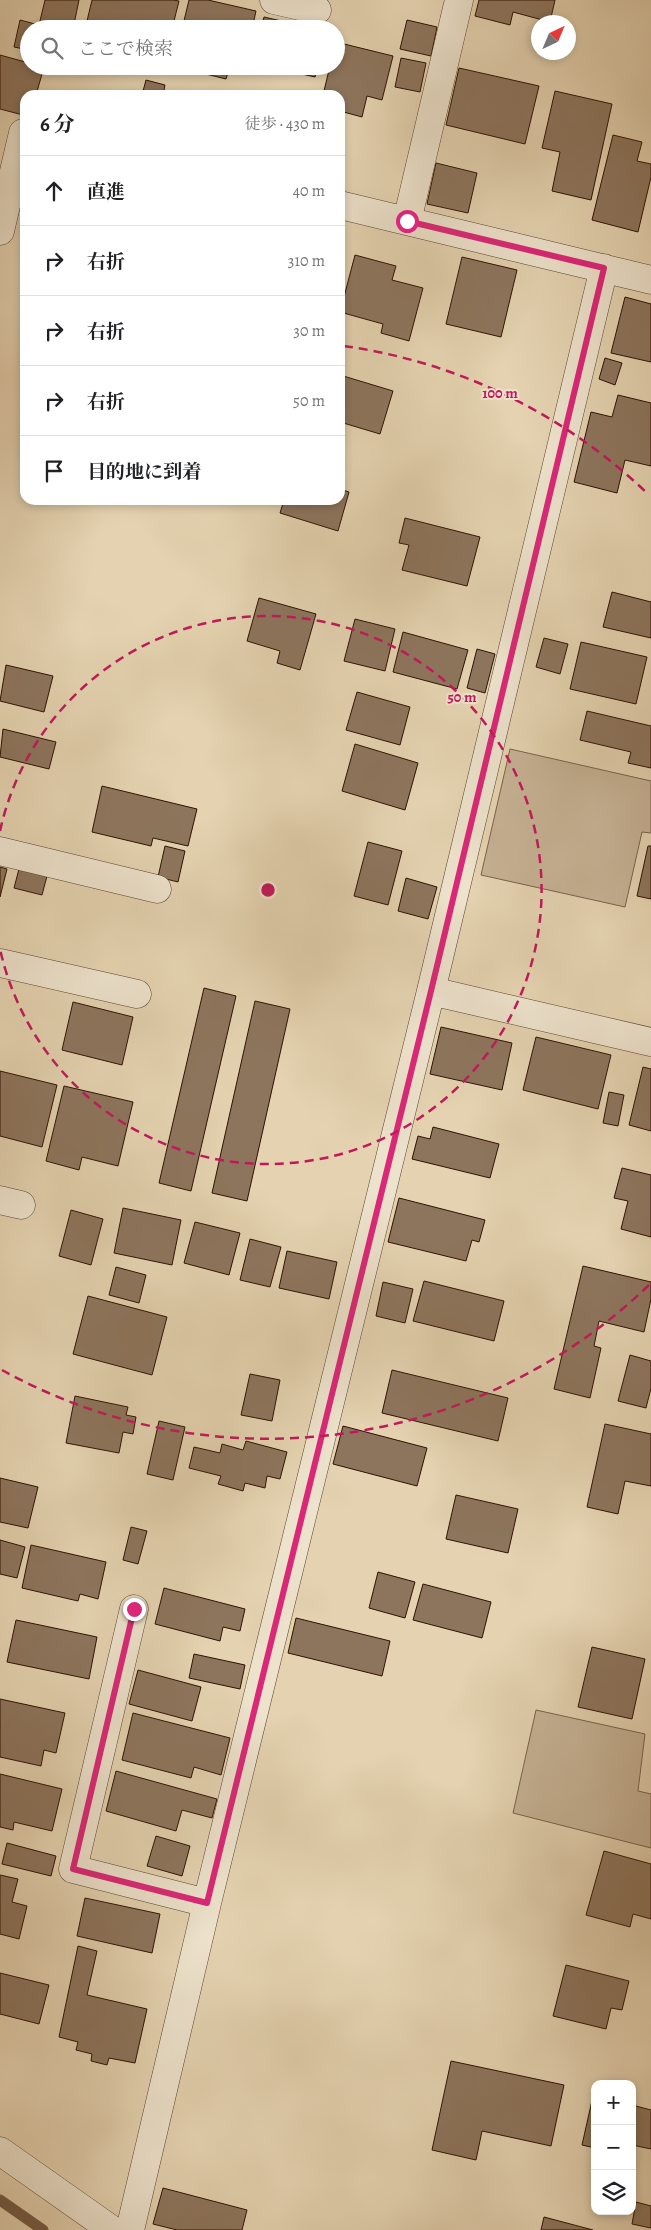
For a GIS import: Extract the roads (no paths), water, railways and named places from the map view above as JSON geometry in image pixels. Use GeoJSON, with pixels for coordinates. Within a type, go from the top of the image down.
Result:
{"type":"FeatureCollection","features":[{"type":"Feature","properties":{"kind":"street"},"geometry":{"type":"LineString","coordinates":[[274,0],[317,10]]}},
{"type":"Feature","properties":{"kind":"street"},"geometry":{"type":"LineString","coordinates":[[407,221],[459,0]]}},
{"type":"Feature","properties":{"kind":"street"},"geometry":{"type":"LineString","coordinates":[[0,231],[16,131]]}},
{"type":"Feature","properties":{"kind":"street"},"geometry":{"type":"LineString","coordinates":[[345,206],[651,280]]}},
{"type":"Feature","properties":{"kind":"street"},"geometry":{"type":"LineString","coordinates":[[130,2230],[207,1903],[431,991],[604,268]]}},
{"type":"Feature","properties":{"kind":"street"},"geometry":{"type":"LineString","coordinates":[[0,851],[157,889]]}},
{"type":"Feature","properties":{"kind":"street"},"geometry":{"type":"LineString","coordinates":[[0,963],[137,994]]}},
{"type":"Feature","properties":{"kind":"street"},"geometry":{"type":"LineString","coordinates":[[431,991],[651,1042]]}},
{"type":"Feature","properties":{"kind":"street"},"geometry":{"type":"LineString","coordinates":[[134,1609],[73,1869],[207,1903]]}},
{"type":"Feature","properties":{"kind":"street"},"geometry":{"type":"LineString","coordinates":[[0,2151],[112,2230]]}},
{"type":"Feature","properties":{"kind":"waterway"},"geometry":{"type":"LineString","coordinates":[[0,2200],[43,2230]]}}]}
